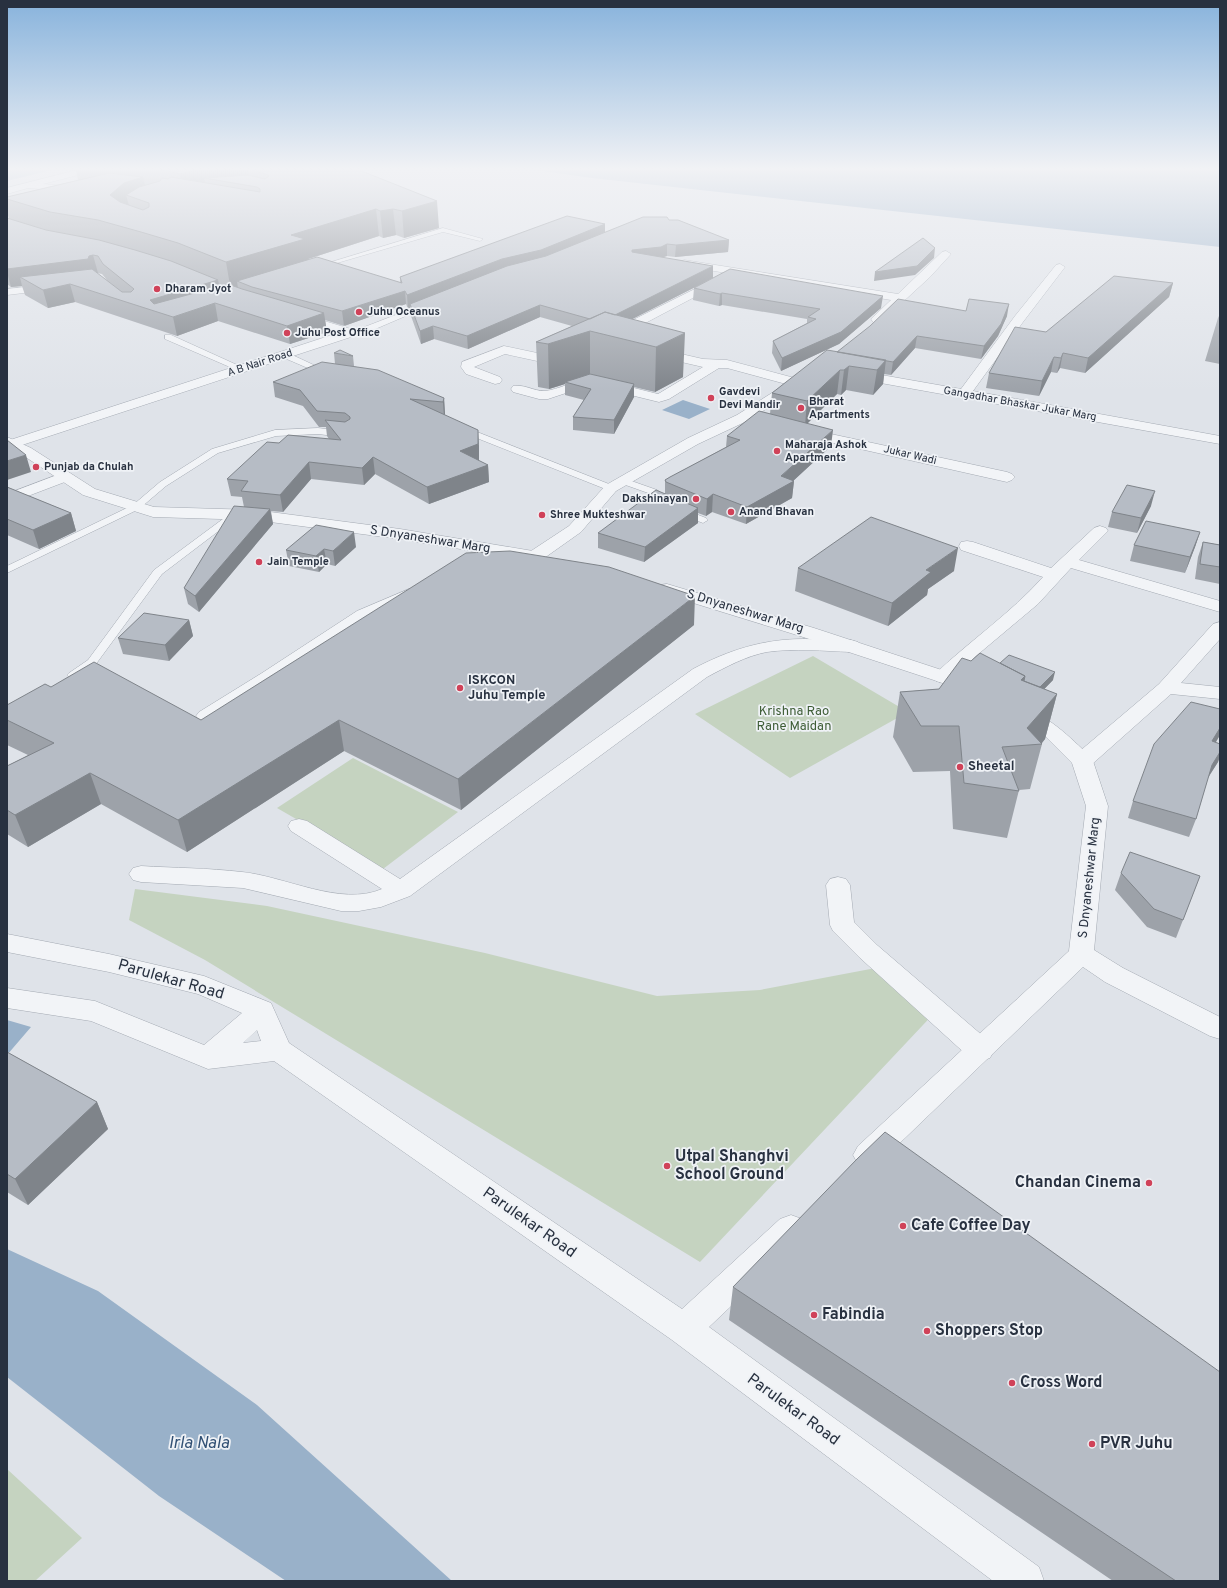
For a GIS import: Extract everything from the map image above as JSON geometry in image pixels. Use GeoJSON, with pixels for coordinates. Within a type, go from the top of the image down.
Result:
{"type":"FeatureCollection","features":[{"type":"Feature","properties":{"kind":"street"},"geometry":{"type":"LineString","coordinates":[[868,327],[926,276],[946,254]]}},
{"type":"Feature","properties":{"kind":"street"},"geometry":{"type":"LineString","coordinates":[[675,261],[900,298]]}},
{"type":"Feature","properties":{"kind":"street"},"geometry":{"type":"LineString","coordinates":[[964,394],[1019,319],[1060,267]]}},
{"type":"Feature","properties":{"kind":"street"},"geometry":{"type":"LineString","coordinates":[[617,344],[612,336],[736,271]]}},
{"type":"Feature","properties":{"kind":"street"},"geometry":{"type":"LineString","coordinates":[[7,292],[61,286]]}},
{"type":"Feature","properties":{"kind":"street"},"geometry":{"type":"LineString","coordinates":[[288,314],[350,333]]}},
{"type":"Feature","properties":{"kind":"street","name":"A B Nair Road"},"geometry":{"type":"LineString","coordinates":[[9,442],[242,369],[350,333]]}},
{"type":"Feature","properties":{"kind":"street"},"geometry":{"type":"LineString","coordinates":[[495,380],[471,371],[467,365],[504,350],[512,350],[570,362],[590,381]]}},
{"type":"Feature","properties":{"kind":"street"},"geometry":{"type":"LineString","coordinates":[[534,557],[575,529],[617,485],[693,441],[742,418],[803,379],[727,364],[703,363],[646,350]]}},
{"type":"Feature","properties":{"kind":"street"},"geometry":{"type":"LineString","coordinates":[[518,388],[539,395],[548,395],[590,381],[659,398],[716,364]]}},
{"type":"Feature","properties":{"kind":"street","name":"Gangadhar Bhaskar Jukar Marg"},"geometry":{"type":"LineString","coordinates":[[843,372],[1220,440]]}},
{"type":"Feature","properties":{"kind":"street"},"geometry":{"type":"LineString","coordinates":[[742,418],[764,423]]}},
{"type":"Feature","properties":{"kind":"street","name":"Jukar Wadi"},"geometry":{"type":"LineString","coordinates":[[787,428],[1007,477]]}},
{"type":"Feature","properties":{"kind":"street","name":"S Dnyaneshwar Marg"},"geometry":{"type":"LineString","coordinates":[[9,442],[26,451],[89,492],[153,512],[255,515],[400,534],[559,561]]}},
{"type":"Feature","properties":{"kind":"street"},"geometry":{"type":"LineString","coordinates":[[7,499],[65,476]]}},
{"type":"Feature","properties":{"kind":"street"},"geometry":{"type":"LineString","coordinates":[[943,677],[969,652],[1032,600],[1054,575],[1100,531]]}},
{"type":"Feature","properties":{"kind":"street"},"geometry":{"type":"LineString","coordinates":[[967,546],[1054,575]]}},
{"type":"Feature","properties":{"kind":"street"},"geometry":{"type":"LineString","coordinates":[[475,564],[503,551]]}},
{"type":"Feature","properties":{"kind":"street"},"geometry":{"type":"LineString","coordinates":[[1068,562],[1220,607]]}},
{"type":"Feature","properties":{"kind":"street","name":"S Dnyaneshwar Marg"},"geometry":{"type":"LineString","coordinates":[[650,584],[851,646],[962,683],[989,698]]}},
{"type":"Feature","properties":{"kind":"street"},"geometry":{"type":"LineString","coordinates":[[206,716],[269,677],[363,615],[426,586]]}},
{"type":"Feature","properties":{"kind":"street"},"geometry":{"type":"LineString","coordinates":[[1082,761],[1166,688],[1220,628]]}},
{"type":"Feature","properties":{"kind":"street"},"geometry":{"type":"LineString","coordinates":[[141,874],[243,880],[341,903],[359,903],[381,899],[401,890],[700,673],[726,659],[757,649],[782,645],[851,646]]}},
{"type":"Feature","properties":{"kind":"street"},"geometry":{"type":"LineString","coordinates":[[1166,688],[1220,693]]}},
{"type":"Feature","properties":{"kind":"street","name":"S Dnyaneshwar Marg"},"geometry":{"type":"LineString","coordinates":[[852,1170],[1081,954],[1097,806],[1082,761],[1049,729],[1009,708]]}},
{"type":"Feature","properties":{"kind":"street"},"geometry":{"type":"LineString","coordinates":[[299,826],[401,890]]}},
{"type":"Feature","properties":{"kind":"street"},"geometry":{"type":"LineString","coordinates":[[838,885],[842,925],[868,951],[980,1050]]}},
{"type":"Feature","properties":{"kind":"street","name":"Parulekar Road"},"geometry":{"type":"LineString","coordinates":[[7,943],[109,963],[204,986],[262,1010]]}},
{"type":"Feature","properties":{"kind":"street","name":"S Dnyaneshwar Marg"},"geometry":{"type":"LineString","coordinates":[[1081,954],[1114,975],[1220,1029]]}},
{"type":"Feature","properties":{"kind":"street"},"geometry":{"type":"LineString","coordinates":[[7,998],[95,1011],[208,1058],[278,1050],[262,1010],[208,1058]]}},
{"type":"Feature","properties":{"kind":"street","name":"Parulekar Road"},"geometry":{"type":"LineString","coordinates":[[278,1050],[684,1330],[1025,1581]]}},
{"type":"Feature","properties":{"kind":"street"},"geometry":{"type":"LineString","coordinates":[[684,1330],[812,1209]]}},
{"type":"Feature","properties":{"kind":"lane"},"geometry":{"type":"LineString","coordinates":[[309,270],[396,244]]}},
{"type":"Feature","properties":{"kind":"lane"},"geometry":{"type":"LineString","coordinates":[[350,333],[370,328],[434,302]]}},
{"type":"Feature","properties":{"kind":"lane"},"geometry":{"type":"LineString","coordinates":[[168,337],[242,369]]}},
{"type":"Feature","properties":{"kind":"lane"},"geometry":{"type":"LineString","coordinates":[[284,355],[331,375],[338,376]]}},
{"type":"Feature","properties":{"kind":"lane"},"geometry":{"type":"LineString","coordinates":[[454,426],[617,485],[654,492],[658,495],[658,499],[661,502],[703,520]]}},
{"type":"Feature","properties":{"kind":"lane"},"geometry":{"type":"LineString","coordinates":[[7,570],[136,507],[163,484],[214,451],[275,433],[318,431],[347,434]]}},
{"type":"Feature","properties":{"kind":"lane"},"geometry":{"type":"LineString","coordinates":[[66,680],[92,662],[158,572],[234,515]]}},
{"type":"Feature","properties":{"kind":"green space","name":"Krishna Rao Rane Maidan"},"geometry":{"type":"Polygon","coordinates":[[[813,656],[908,712],[790,778],[695,714],[813,656]]]}},
{"type":"Feature","properties":{"kind":"green space"},"geometry":{"type":"Polygon","coordinates":[[[353,758],[458,812],[383,869],[277,808],[353,758]]]}},
{"type":"Feature","properties":{"kind":"green space","name":"Utpal Shanghvi School Ground"},"geometry":{"type":"Polygon","coordinates":[[[135,889],[267,906],[485,953],[657,996],[760,990],[881,967],[939,1008],[700,1262],[205,960],[129,920],[135,889]]]}},
{"type":"Feature","properties":{"kind":"green space"},"geometry":{"type":"Polygon","coordinates":[[[7,1469],[82,1538],[35,1581],[7,1581],[7,1469]]]}},
{"type":"Feature","properties":{"kind":"water"},"geometry":{"type":"Polygon","coordinates":[[[1194,244],[1220,244],[1220,247],[1194,244]]]}},
{"type":"Feature","properties":{"kind":"water"},"geometry":{"type":"Polygon","coordinates":[[[683,400],[710,409],[689,419],[662,410],[683,400]]]}},
{"type":"Feature","properties":{"kind":"water"},"geometry":{"type":"Polygon","coordinates":[[[7,1020],[31,1027],[7,1055],[7,1020]]]}},
{"type":"Feature","properties":{"kind":"water","name":"Irla Nala"},"geometry":{"type":"Polygon","coordinates":[[[7,1249],[98,1291],[257,1405],[452,1581],[286,1581],[159,1496],[7,1377],[7,1249]]]}},
{"type":"Feature","properties":{"kind":"building"},"geometry":{"type":"Polygon","coordinates":[[[7,244],[114,244],[171,261],[218,280],[150,300],[154,304],[228,284],[324,313],[287,326],[215,303],[173,317],[70,284],[43,290],[20,277],[92,269],[122,292],[131,292],[134,289],[103,264],[98,256],[93,255],[89,256],[88,259],[7,269],[7,244]]]}},
{"type":"Feature","properties":{"kind":"building"},"geometry":{"type":"Polygon","coordinates":[[[181,244],[287,244],[226,262],[181,244]]]}},
{"type":"Feature","properties":{"kind":"building"},"geometry":{"type":"Polygon","coordinates":[[[490,244],[556,244],[541,250],[502,259],[407,295],[405,291],[342,311],[252,287],[237,281],[317,257],[402,283],[400,277],[490,244]]]}},
{"type":"Feature","properties":{"kind":"building"},"geometry":{"type":"Polygon","coordinates":[[[576,244],[667,244],[661,247],[632,250],[632,252],[713,266],[615,315],[605,312],[590,319],[540,305],[467,336],[433,326],[420,331],[410,304],[507,266],[546,256],[576,244]]]}},
{"type":"Feature","properties":{"kind":"building"},"geometry":{"type":"Polygon","coordinates":[[[914,244],[930,244],[935,248],[917,266],[875,272],[914,244]]]}},
{"type":"Feature","properties":{"kind":"building"},"geometry":{"type":"Polygon","coordinates":[[[730,269],[883,296],[841,332],[782,358],[773,341],[816,319],[808,317],[820,309],[722,293],[720,294],[694,288],[730,269]]]}},
{"type":"Feature","properties":{"kind":"building"},"geometry":{"type":"Polygon","coordinates":[[[1114,276],[1173,283],[1088,358],[1063,353],[1061,358],[1054,357],[1042,381],[989,373],[1015,327],[1046,332],[1114,276]]]}},
{"type":"Feature","properties":{"kind":"building"},"geometry":{"type":"Polygon","coordinates":[[[898,299],[966,311],[969,299],[1009,304],[1001,324],[984,346],[917,336],[893,362],[837,352],[870,326],[898,299]]]}},
{"type":"Feature","properties":{"kind":"building"},"geometry":{"type":"Polygon","coordinates":[[[605,312],[685,333],[656,347],[590,331],[548,344],[536,342],[605,312]]]}},
{"type":"Feature","properties":{"kind":"building"},"geometry":{"type":"Polygon","coordinates":[[[340,350],[353,356],[334,353],[340,350]]]}},
{"type":"Feature","properties":{"kind":"building"},"geometry":{"type":"Polygon","coordinates":[[[827,350],[886,360],[877,370],[849,366],[844,370],[840,370],[807,401],[772,393],[827,350]]]}},
{"type":"Feature","properties":{"kind":"building"},"geometry":{"type":"Polygon","coordinates":[[[322,362],[378,370],[444,398],[443,402],[410,399],[478,430],[478,444],[460,451],[488,465],[427,487],[373,457],[362,468],[309,462],[280,495],[241,491],[248,481],[227,479],[267,442],[279,443],[288,435],[341,440],[325,420],[345,422],[350,419],[350,417],[345,413],[317,411],[300,390],[273,382],[322,362]]]}},
{"type":"Feature","properties":{"kind":"building"},"geometry":{"type":"Polygon","coordinates":[[[590,374],[634,384],[614,420],[573,417],[591,389],[565,382],[590,374]]]}},
{"type":"Feature","properties":{"kind":"building"},"geometry":{"type":"Polygon","coordinates":[[[759,411],[833,430],[781,476],[794,481],[747,507],[713,494],[707,499],[666,482],[665,480],[670,477],[740,440],[727,436],[759,411]]]}},
{"type":"Feature","properties":{"kind":"building"},"geometry":{"type":"Polygon","coordinates":[[[7,440],[26,455],[7,461],[7,440]]]}},
{"type":"Feature","properties":{"kind":"building"},"geometry":{"type":"Polygon","coordinates":[[[1127,485],[1155,491],[1141,518],[1112,512],[1127,485]]]}},
{"type":"Feature","properties":{"kind":"building"},"geometry":{"type":"Polygon","coordinates":[[[7,487],[71,513],[33,530],[7,519],[7,487]]]}},
{"type":"Feature","properties":{"kind":"building"},"geometry":{"type":"Polygon","coordinates":[[[656,490],[698,508],[645,547],[598,533],[656,490]]]}},
{"type":"Feature","properties":{"kind":"building"},"geometry":{"type":"Polygon","coordinates":[[[234,506],[270,509],[195,596],[184,588],[234,506]]]}},
{"type":"Feature","properties":{"kind":"building"},"geometry":{"type":"Polygon","coordinates":[[[871,517],[958,548],[926,570],[931,572],[892,603],[798,568],[871,517]]]}},
{"type":"Feature","properties":{"kind":"building"},"geometry":{"type":"Polygon","coordinates":[[[1146,521],[1200,532],[1190,557],[1134,545],[1146,521]]]}},
{"type":"Feature","properties":{"kind":"building"},"geometry":{"type":"Polygon","coordinates":[[[316,525],[354,532],[333,551],[324,549],[316,556],[286,550],[316,525]]]}},
{"type":"Feature","properties":{"kind":"building"},"geometry":{"type":"Polygon","coordinates":[[[1203,542],[1220,545],[1220,567],[1200,564],[1203,542]]]}},
{"type":"Feature","properties":{"kind":"building"},"geometry":{"type":"Polygon","coordinates":[[[510,551],[609,567],[695,596],[458,779],[339,720],[178,820],[90,773],[15,815],[7,810],[7,766],[54,743],[7,720],[7,705],[45,684],[51,687],[94,662],[201,720],[466,553],[510,551]]]}},
{"type":"Feature","properties":{"kind":"building"},"geometry":{"type":"Polygon","coordinates":[[[144,613],[189,620],[165,645],[118,638],[144,613]]]}},
{"type":"Feature","properties":{"kind":"building"},"geometry":{"type":"Polygon","coordinates":[[[980,653],[1025,676],[1021,680],[1057,694],[1027,728],[1042,744],[1002,747],[1019,791],[964,783],[959,726],[921,726],[900,692],[939,689],[962,658],[971,661],[980,653]]]}},
{"type":"Feature","properties":{"kind":"building"},"geometry":{"type":"Polygon","coordinates":[[[1009,655],[1055,672],[1040,687],[1024,681],[1025,676],[1000,663],[1009,655]]]}},
{"type":"Feature","properties":{"kind":"building"},"geometry":{"type":"Polygon","coordinates":[[[1191,702],[1220,709],[1220,728],[1212,741],[1220,744],[1220,752],[1212,765],[1196,819],[1133,801],[1154,744],[1191,702]]]}},
{"type":"Feature","properties":{"kind":"building"},"geometry":{"type":"Polygon","coordinates":[[[1130,852],[1200,876],[1183,920],[1154,909],[1121,873],[1130,852]]]}},
{"type":"Feature","properties":{"kind":"building"},"geometry":{"type":"Polygon","coordinates":[[[7,1052],[97,1102],[15,1179],[7,1174],[7,1052]]]}},
{"type":"Feature","properties":{"kind":"building","name":"PVR Juhu"},"geometry":{"type":"Polygon","coordinates":[[[885,1132],[1220,1372],[1220,1581],[1176,1581],[733,1287],[885,1132]]]}},
{"type":"Feature","properties":{"kind":"place","name":"Dharam Jyot"},"geometry":{"type":"Point","coordinates":[157,289]}},
{"type":"Feature","properties":{"kind":"place","name":"Juhu Oceanus"},"geometry":{"type":"Point","coordinates":[359,312]}},
{"type":"Feature","properties":{"kind":"place","name":"Juhu Post Office"},"geometry":{"type":"Point","coordinates":[287,333]}},
{"type":"Feature","properties":{"kind":"place","name":"Gavdevi Devi Mandir"},"geometry":{"type":"Point","coordinates":[711,398]}},
{"type":"Feature","properties":{"kind":"place","name":"Bharat Apartments"},"geometry":{"type":"Point","coordinates":[801,408]}},
{"type":"Feature","properties":{"kind":"place","name":"Maharaja Ashok Apartments"},"geometry":{"type":"Point","coordinates":[777,451]}},
{"type":"Feature","properties":{"kind":"place","name":"Punjab da Chulah"},"geometry":{"type":"Point","coordinates":[36,467]}},
{"type":"Feature","properties":{"kind":"place","name":"Dakshinayan"},"geometry":{"type":"Point","coordinates":[696,499]}},
{"type":"Feature","properties":{"kind":"place","name":"Anand Bhavan"},"geometry":{"type":"Point","coordinates":[731,512]}},
{"type":"Feature","properties":{"kind":"place","name":"Shree Mukteshwar"},"geometry":{"type":"Point","coordinates":[542,515]}},
{"type":"Feature","properties":{"kind":"place","name":"Jain Temple"},"geometry":{"type":"Point","coordinates":[259,562]}},
{"type":"Feature","properties":{"kind":"place","name":"ISKCON Juhu Temple"},"geometry":{"type":"Point","coordinates":[460,688]}},
{"type":"Feature","properties":{"kind":"place","name":"Sheetal"},"geometry":{"type":"Point","coordinates":[960,767]}},
{"type":"Feature","properties":{"kind":"place","name":"Utpal Shanghvi School Ground"},"geometry":{"type":"Point","coordinates":[667,1166]}},
{"type":"Feature","properties":{"kind":"place","name":"Chandan Cinema"},"geometry":{"type":"Point","coordinates":[1149,1183]}},
{"type":"Feature","properties":{"kind":"place","name":"Cafe Coffee Day"},"geometry":{"type":"Point","coordinates":[903,1226]}},
{"type":"Feature","properties":{"kind":"place","name":"Fabindia"},"geometry":{"type":"Point","coordinates":[814,1315]}},
{"type":"Feature","properties":{"kind":"place","name":"Shoppers Stop"},"geometry":{"type":"Point","coordinates":[927,1331]}},
{"type":"Feature","properties":{"kind":"place","name":"Cross Word"},"geometry":{"type":"Point","coordinates":[1012,1383]}},
{"type":"Feature","properties":{"kind":"place","name":"PVR Juhu"},"geometry":{"type":"Point","coordinates":[1092,1444]}}]}
